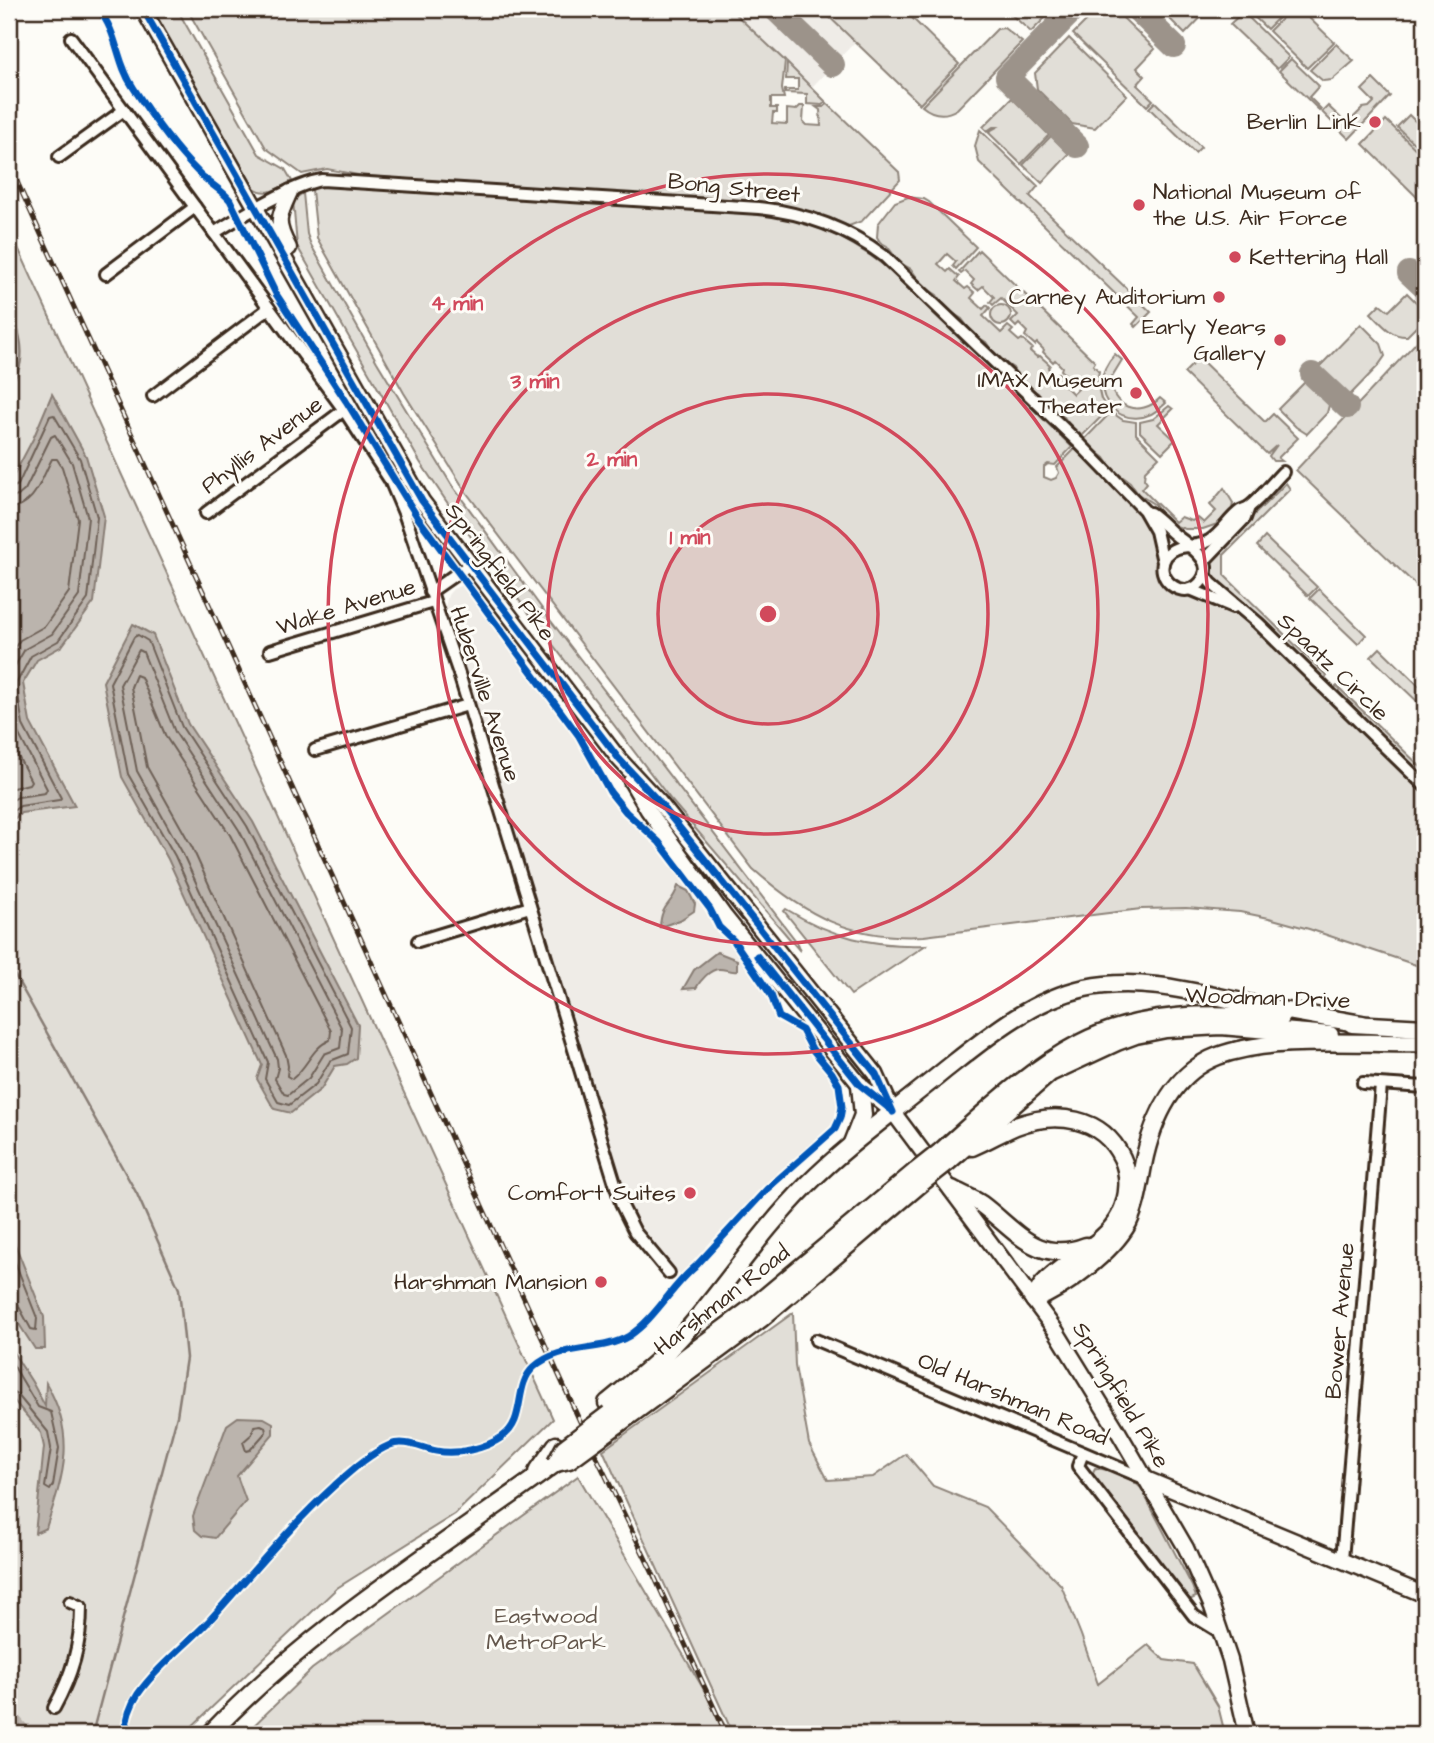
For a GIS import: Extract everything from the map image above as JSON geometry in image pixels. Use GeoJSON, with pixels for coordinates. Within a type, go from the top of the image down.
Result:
{"type":"FeatureCollection","features":[{"type":"Feature","properties":{"kind":"main road","name":"Springfield Pike"},"geometry":{"type":"LineString","coordinates":[[143,9],[422,501],[618,759],[659,802],[876,1074],[893,1112]]}},
{"type":"Feature","properties":{"kind":"main road"},"geometry":{"type":"LineString","coordinates":[[290,192],[280,212],[279,227],[295,259],[296,279]]}},
{"type":"Feature","properties":{"kind":"main road","name":"Springfield Pike"},"geometry":{"type":"LineString","coordinates":[[618,759],[648,810],[725,917],[860,1085],[893,1112],[1056,1331],[1186,1548],[1220,1633],[1241,1700],[1247,1734]]}},
{"type":"Feature","properties":{"kind":"main road"},"geometry":{"type":"LineString","coordinates":[[529,1483],[556,1445],[611,1414],[722,1288],[753,1245],[806,1185],[997,1029],[1040,1003],[1086,988],[1134,985],[1184,988],[1241,1002],[1362,1024]]}},
{"type":"Feature","properties":{"kind":"main road","name":"Woodman Drive"},"geometry":{"type":"LineString","coordinates":[[948,1156],[1017,1085],[1082,1042],[1119,1028],[1166,1018],[1203,1015],[1425,1028]]}},
{"type":"Feature","properties":{"kind":"main road","name":"Woodman Drive"},"geometry":{"type":"LineString","coordinates":[[948,1156],[1051,1073],[1136,1035],[1189,1027],[1221,1026],[1425,1042]]}},
{"type":"Feature","properties":{"kind":"main road"},"geometry":{"type":"LineString","coordinates":[[1034,1300],[1051,1293],[1091,1262],[1115,1242],[1123,1231],[1133,1209],[1145,1155],[1160,1112],[1182,1079],[1198,1067],[1215,1058],[1252,1047],[1425,1042]]}},
{"type":"Feature","properties":{"kind":"main road"},"geometry":{"type":"LineString","coordinates":[[851,1146],[863,1115],[860,1085]]}},
{"type":"Feature","properties":{"kind":"main road"},"geometry":{"type":"LineString","coordinates":[[948,1156],[1017,1126],[1067,1118],[1080,1120],[1096,1128],[1118,1149],[1127,1176],[1127,1189],[1120,1215],[1101,1238],[1043,1283],[1034,1300]]}},
{"type":"Feature","properties":{"kind":"main road","name":"Harshman Road"},"geometry":{"type":"LineString","coordinates":[[210,1734],[254,1689],[294,1656],[556,1463],[569,1460],[611,1414],[762,1318],[920,1176],[948,1156]]}},
{"type":"Feature","properties":{"kind":"main road"},"geometry":{"type":"LineString","coordinates":[[952,1189],[981,1204],[1022,1239],[1044,1249],[1070,1251],[1101,1238]]}},
{"type":"Feature","properties":{"kind":"main road","name":"Old Harshman Road"},"geometry":{"type":"LineString","coordinates":[[1146,1479],[1425,1595]]}},
{"type":"Feature","properties":{"kind":"street","name":"Huberville Avenue"},"geometry":{"type":"LineString","coordinates":[[71,38],[344,410],[390,480],[404,513],[468,705],[622,1206],[635,1232],[669,1273]]}},
{"type":"Feature","properties":{"kind":"street"},"geometry":{"type":"LineString","coordinates":[[59,158],[124,110]]}},
{"type":"Feature","properties":{"kind":"street","name":"Bong Street"},"geometry":{"type":"LineString","coordinates":[[214,233],[313,181],[759,208],[813,219],[861,239],[884,256],[1079,443],[1144,510]]}},
{"type":"Feature","properties":{"kind":"street"},"geometry":{"type":"LineString","coordinates":[[106,274],[195,207]]}},
{"type":"Feature","properties":{"kind":"street"},"geometry":{"type":"LineString","coordinates":[[153,396],[269,308]]}},
{"type":"Feature","properties":{"kind":"street","name":"Phyllis Avenue"},"geometry":{"type":"LineString","coordinates":[[205,513],[344,410]]}},
{"type":"Feature","properties":{"kind":"street"},"geometry":{"type":"LineString","coordinates":[[1163,562],[1171,551],[1178,547],[1191,548],[1214,538],[1283,472]]}},
{"type":"Feature","properties":{"kind":"street"},"geometry":{"type":"LineString","coordinates":[[1204,561],[1245,518],[1249,507]]}},
{"type":"Feature","properties":{"kind":"street"},"geometry":{"type":"LineString","coordinates":[[1144,510],[1154,515],[1201,555],[1205,575],[1199,584],[1190,589]]}},
{"type":"Feature","properties":{"kind":"street"},"geometry":{"type":"LineString","coordinates":[[1144,510],[1156,531],[1163,575],[1171,586],[1190,589],[1239,608]]}},
{"type":"Feature","properties":{"kind":"street","name":"Wake Avenue"},"geometry":{"type":"LineString","coordinates":[[270,651],[432,597],[469,565]]}},
{"type":"Feature","properties":{"kind":"street","name":"Spaatz Circle"},"geometry":{"type":"LineString","coordinates":[[1205,575],[1210,583],[1258,623],[1425,786]]}},
{"type":"Feature","properties":{"kind":"street"},"geometry":{"type":"LineString","coordinates":[[315,750],[468,705]]}},
{"type":"Feature","properties":{"kind":"street"},"geometry":{"type":"LineString","coordinates":[[418,941],[530,907]]}},
{"type":"Feature","properties":{"kind":"street"},"geometry":{"type":"LineString","coordinates":[[1363,1083],[1425,1087]]}},
{"type":"Feature","properties":{"kind":"street","name":"Bower Avenue"},"geometry":{"type":"LineString","coordinates":[[1342,1560],[1381,1085]]}},
{"type":"Feature","properties":{"kind":"street","name":"Old Harshman Road"},"geometry":{"type":"LineString","coordinates":[[816,1340],[1146,1479]]}},
{"type":"Feature","properties":{"kind":"street"},"geometry":{"type":"LineString","coordinates":[[1083,1453],[1078,1465],[1173,1591],[1194,1616],[1220,1633]]}},
{"type":"Feature","properties":{"kind":"street"},"geometry":{"type":"LineString","coordinates":[[54,1708],[70,1676],[78,1651],[81,1607],[71,1602]]}},
{"type":"Feature","properties":{"kind":"shaded area"},"geometry":{"type":"Polygon","coordinates":[[[730,9],[821,9],[855,42],[812,87],[730,9]]]}},
{"type":"Feature","properties":{"kind":"shaded area"},"geometry":{"type":"Polygon","coordinates":[[[460,586],[467,587],[496,632],[581,745],[589,765],[610,799],[650,837],[707,909],[766,995],[774,1015],[779,1021],[792,1026],[830,1074],[837,1092],[839,1112],[830,1128],[765,1187],[681,1275],[636,1225],[625,1202],[445,607],[448,595],[460,586]]]}},
{"type":"Feature","properties":{"kind":"green space"},"geometry":{"type":"Polygon","coordinates":[[[152,9],[177,9],[259,154],[285,169],[292,181],[269,192],[254,188],[152,9]]]}},
{"type":"Feature","properties":{"kind":"green space"},"geometry":{"type":"Polygon","coordinates":[[[187,9],[730,9],[785,61],[782,89],[784,98],[771,98],[771,108],[777,108],[777,113],[773,113],[772,123],[787,124],[787,109],[796,110],[804,106],[803,122],[806,125],[821,126],[820,110],[816,107],[828,104],[899,172],[900,180],[862,221],[849,226],[802,211],[754,202],[363,176],[327,169],[302,174],[266,148],[187,9]]]}},
{"type":"Feature","properties":{"kind":"green space"},"geometry":{"type":"Polygon","coordinates":[[[821,9],[903,9],[959,64],[920,104],[821,9]]]}},
{"type":"Feature","properties":{"kind":"green space"},"geometry":{"type":"Polygon","coordinates":[[[1005,9],[1054,9],[1031,32],[1005,9]]]}},
{"type":"Feature","properties":{"kind":"green space"},"geometry":{"type":"Polygon","coordinates":[[[1178,9],[1209,9],[1185,34],[1169,18],[1178,9]]]}},
{"type":"Feature","properties":{"kind":"green space"},"geometry":{"type":"Polygon","coordinates":[[[1246,9],[1287,9],[1267,29],[1246,9]]]}},
{"type":"Feature","properties":{"kind":"green space"},"geometry":{"type":"Polygon","coordinates":[[[1291,9],[1300,9],[1334,42],[1307,68],[1269,31],[1291,9]]]}},
{"type":"Feature","properties":{"kind":"green space"},"geometry":{"type":"Polygon","coordinates":[[[1098,12],[1120,15],[1155,49],[1137,68],[1145,76],[1137,85],[1153,100],[1147,106],[1073,34],[1098,12]]]}},
{"type":"Feature","properties":{"kind":"green space"},"geometry":{"type":"Polygon","coordinates":[[[1243,12],[1289,57],[1277,69],[1230,24],[1243,12]]]}},
{"type":"Feature","properties":{"kind":"green space"},"geometry":{"type":"Polygon","coordinates":[[[1004,28],[1022,42],[957,109],[939,114],[922,106],[997,29],[1004,28]]]}},
{"type":"Feature","properties":{"kind":"green space"},"geometry":{"type":"Polygon","coordinates":[[[1069,38],[1127,95],[1095,128],[1072,124],[1037,89],[1035,73],[1069,38]]]}},
{"type":"Feature","properties":{"kind":"green space"},"geometry":{"type":"Polygon","coordinates":[[[1336,44],[1354,61],[1332,80],[1323,81],[1310,70],[1336,44]]]}},
{"type":"Feature","properties":{"kind":"green space"},"geometry":{"type":"Polygon","coordinates":[[[1291,59],[1319,86],[1309,97],[1320,111],[1279,71],[1291,59]]]}},
{"type":"Feature","properties":{"kind":"green space"},"geometry":{"type":"Polygon","coordinates":[[[787,63],[826,102],[822,105],[807,104],[807,94],[785,93],[785,90],[798,90],[798,79],[786,79],[787,63]]]}},
{"type":"Feature","properties":{"kind":"green space"},"geometry":{"type":"Polygon","coordinates":[[[1373,79],[1390,96],[1349,139],[1322,112],[1328,106],[1347,124],[1363,108],[1374,102],[1362,90],[1373,79]]]}},
{"type":"Feature","properties":{"kind":"green space"},"geometry":{"type":"Polygon","coordinates":[[[1012,98],[1049,135],[1021,164],[988,132],[997,127],[987,131],[983,127],[1012,98]]]}},
{"type":"Feature","properties":{"kind":"green space"},"geometry":{"type":"Polygon","coordinates":[[[1155,102],[1201,147],[1195,153],[1149,108],[1155,102]]]}},
{"type":"Feature","properties":{"kind":"green space"},"geometry":{"type":"Polygon","coordinates":[[[1409,115],[1425,131],[1425,154],[1397,127],[1409,115]]]}},
{"type":"Feature","properties":{"kind":"green space"},"geometry":{"type":"Polygon","coordinates":[[[1386,120],[1425,158],[1425,205],[1363,144],[1386,120]]]}},
{"type":"Feature","properties":{"kind":"green space"},"geometry":{"type":"Polygon","coordinates":[[[980,130],[1038,186],[1030,196],[1151,312],[1136,327],[1133,324],[1139,317],[979,162],[975,146],[980,130]]]}},
{"type":"Feature","properties":{"kind":"green space"},"geometry":{"type":"Polygon","coordinates":[[[1051,136],[1069,154],[1042,183],[1023,165],[1051,136]]]}},
{"type":"Feature","properties":{"kind":"green space"},"geometry":{"type":"Polygon","coordinates":[[[316,187],[361,187],[769,214],[816,227],[845,240],[872,257],[886,267],[1072,447],[1055,465],[1048,464],[1044,467],[1044,477],[1051,480],[1056,478],[1059,473],[1057,467],[1075,449],[1145,517],[1155,536],[1159,570],[1186,593],[1208,599],[1245,619],[1425,793],[1425,968],[1309,929],[1240,912],[1186,908],[1141,909],[924,936],[898,936],[874,934],[831,922],[792,900],[753,869],[466,492],[404,393],[317,238],[312,190],[316,187]]]}},
{"type":"Feature","properties":{"kind":"green space"},"geometry":{"type":"Polygon","coordinates":[[[303,193],[307,234],[311,245],[377,362],[451,484],[551,621],[796,941],[800,951],[671,800],[465,529],[420,462],[297,246],[293,200],[303,193]]]}},
{"type":"Feature","properties":{"kind":"green space"},"geometry":{"type":"Polygon","coordinates":[[[908,197],[929,202],[976,247],[956,269],[953,266],[956,262],[947,254],[938,264],[947,272],[950,269],[959,277],[956,281],[975,293],[971,298],[983,309],[987,305],[990,308],[983,316],[1001,333],[1008,326],[1013,330],[1010,333],[1019,341],[1022,339],[1032,348],[1030,351],[1050,365],[1048,368],[1067,382],[1065,386],[1073,394],[1080,387],[1098,386],[1101,399],[1108,410],[1082,436],[1079,438],[1064,417],[1053,411],[1038,393],[1027,387],[1017,377],[1013,368],[996,357],[986,342],[973,334],[962,319],[945,308],[937,295],[923,286],[911,269],[900,263],[887,246],[880,242],[877,237],[878,224],[895,202],[908,197]]]}},
{"type":"Feature","properties":{"kind":"green space"},"geometry":{"type":"Polygon","coordinates":[[[9,228],[553,1419],[455,1514],[337,1588],[184,1734],[9,1734],[9,228]]]}},
{"type":"Feature","properties":{"kind":"green space"},"geometry":{"type":"Polygon","coordinates":[[[979,250],[1095,362],[1093,365],[1099,371],[1097,382],[1080,383],[1073,376],[1070,379],[1055,360],[1053,362],[1037,343],[1035,345],[1025,336],[1027,332],[1019,324],[1016,327],[1011,322],[1018,315],[1001,298],[993,305],[990,302],[994,297],[983,286],[978,290],[971,284],[974,280],[965,271],[961,274],[959,272],[979,250]]]}},
{"type":"Feature","properties":{"kind":"green space"},"geometry":{"type":"Polygon","coordinates":[[[1407,293],[1425,311],[1425,318],[1407,336],[1401,336],[1387,329],[1371,313],[1380,304],[1389,311],[1407,293]]]}},
{"type":"Feature","properties":{"kind":"green space"},"geometry":{"type":"Polygon","coordinates":[[[997,305],[1005,305],[1011,315],[1005,325],[997,325],[991,319],[991,311],[997,305]]]}},
{"type":"Feature","properties":{"kind":"green space"},"geometry":{"type":"Polygon","coordinates":[[[1361,324],[1381,344],[1385,356],[1349,396],[1319,367],[1361,324]]]}},
{"type":"Feature","properties":{"kind":"green space"},"geometry":{"type":"Polygon","coordinates":[[[1425,333],[1425,594],[1296,470],[1425,333]]]}},
{"type":"Feature","properties":{"kind":"green space"},"geometry":{"type":"Polygon","coordinates":[[[1115,354],[1122,360],[1111,378],[1112,388],[1121,403],[1128,407],[1144,408],[1160,398],[1166,403],[1151,414],[1136,418],[1123,415],[1112,408],[1105,397],[1102,384],[1105,369],[1115,354]]]}},
{"type":"Feature","properties":{"kind":"green space"},"geometry":{"type":"Polygon","coordinates":[[[1199,358],[1265,422],[1273,414],[1298,438],[1278,458],[1282,461],[1273,461],[1269,456],[1277,445],[1267,454],[1184,373],[1199,358]]]}},
{"type":"Feature","properties":{"kind":"green space"},"geometry":{"type":"Polygon","coordinates":[[[1307,380],[1326,397],[1329,405],[1327,413],[1307,434],[1278,409],[1307,380]]]}},
{"type":"Feature","properties":{"kind":"green space"},"geometry":{"type":"Polygon","coordinates":[[[1169,406],[1173,409],[1158,424],[1175,440],[1162,453],[1140,432],[1140,422],[1153,419],[1169,406]]]}},
{"type":"Feature","properties":{"kind":"green space"},"geometry":{"type":"Polygon","coordinates":[[[1111,412],[1123,420],[1136,422],[1136,434],[1159,457],[1145,471],[1144,479],[1147,483],[1142,489],[1175,522],[1181,517],[1192,521],[1198,518],[1204,523],[1216,511],[1210,505],[1224,488],[1233,503],[1231,516],[1203,529],[1185,529],[1165,520],[1155,505],[1138,494],[1130,482],[1113,470],[1105,458],[1083,441],[1111,412]]]}},
{"type":"Feature","properties":{"kind":"green space"},"geometry":{"type":"Polygon","coordinates":[[[1286,483],[1290,489],[1224,555],[1224,575],[1327,676],[1324,680],[1251,609],[1213,579],[1210,572],[1216,553],[1286,483]]]}},
{"type":"Feature","properties":{"kind":"green space"},"geometry":{"type":"Polygon","coordinates":[[[1265,537],[1317,587],[1308,596],[1257,546],[1265,537]]]}},
{"type":"Feature","properties":{"kind":"green space"},"geometry":{"type":"Polygon","coordinates":[[[1319,589],[1366,635],[1358,644],[1310,598],[1319,589]]]}},
{"type":"Feature","properties":{"kind":"green space"},"geometry":{"type":"Polygon","coordinates":[[[1380,648],[1425,692],[1425,709],[1371,657],[1380,648]]]}},
{"type":"Feature","properties":{"kind":"green space"},"geometry":{"type":"Polygon","coordinates":[[[1337,686],[1425,771],[1425,779],[1333,689],[1337,686]]]}},
{"type":"Feature","properties":{"kind":"green space"},"geometry":{"type":"Polygon","coordinates":[[[786,909],[820,927],[853,938],[888,944],[926,945],[851,995],[784,911],[786,909]]]}},
{"type":"Feature","properties":{"kind":"green space"},"geometry":{"type":"Polygon","coordinates":[[[793,1313],[795,1366],[809,1444],[828,1480],[873,1477],[906,1454],[933,1486],[985,1507],[1061,1585],[1098,1684],[1148,1645],[1164,1660],[1193,1664],[1218,1706],[1225,1734],[733,1734],[603,1450],[793,1313]]]}},
{"type":"Feature","properties":{"kind":"green space"},"geometry":{"type":"Polygon","coordinates":[[[1095,1468],[1120,1474],[1141,1488],[1196,1597],[1187,1601],[1092,1474],[1095,1468]]]}},
{"type":"Feature","properties":{"kind":"green space","name":"Eastwood MetroPark"},"geometry":{"type":"Polygon","coordinates":[[[578,1476],[730,1734],[245,1734],[312,1669],[578,1476]]]}},
{"type":"Feature","properties":{"kind":"water"},"geometry":{"type":"Polygon","coordinates":[[[52,394],[86,456],[104,516],[94,602],[62,646],[37,660],[23,683],[30,722],[75,806],[21,813],[9,823],[9,494],[14,475],[52,394]]]}},
{"type":"Feature","properties":{"kind":"water"},"geometry":{"type":"Polygon","coordinates":[[[133,624],[153,635],[188,724],[253,822],[358,1025],[356,1058],[347,1064],[335,1066],[321,1089],[291,1113],[274,1109],[257,1079],[262,1065],[168,859],[122,777],[103,682],[133,624]]]}},
{"type":"Feature","properties":{"kind":"water"},"geometry":{"type":"Polygon","coordinates":[[[678,886],[688,891],[695,904],[694,911],[680,920],[660,927],[662,913],[678,886]]]}},
{"type":"Feature","properties":{"kind":"water"},"geometry":{"type":"Polygon","coordinates":[[[717,952],[737,960],[737,971],[712,971],[696,988],[683,989],[694,970],[717,952]]]}},
{"type":"Feature","properties":{"kind":"water"},"geometry":{"type":"Polygon","coordinates":[[[9,1229],[44,1317],[45,1349],[35,1349],[17,1321],[9,1300],[9,1229]]]}},
{"type":"Feature","properties":{"kind":"water"},"geometry":{"type":"Polygon","coordinates":[[[9,1346],[45,1406],[46,1383],[62,1420],[64,1455],[58,1490],[46,1528],[35,1533],[44,1447],[41,1433],[9,1395],[9,1346]]]}},
{"type":"Feature","properties":{"kind":"water"},"geometry":{"type":"Polygon","coordinates":[[[238,1417],[264,1418],[273,1423],[273,1434],[237,1476],[246,1501],[215,1538],[202,1536],[195,1530],[193,1516],[227,1425],[238,1417]]]}},
{"type":"Feature","properties":{"kind":"waterway"},"geometry":{"type":"LineString","coordinates":[[9,304],[21,346],[20,366],[9,385]]}},
{"type":"Feature","properties":{"kind":"waterway"},"geometry":{"type":"LineString","coordinates":[[9,965],[137,1194],[179,1289],[186,1358],[177,1416],[92,1734]]}},
{"type":"Feature","properties":{"kind":"waterway"},"geometry":{"type":"LineString","coordinates":[[9,1716],[24,1734]]}},
{"type":"Feature","properties":{"kind":"taxiway"},"geometry":{"type":"LineString","coordinates":[[775,9],[833,65]]}},
{"type":"Feature","properties":{"kind":"taxiway"},"geometry":{"type":"LineString","coordinates":[[1074,9],[1007,77],[1077,146]]}},
{"type":"Feature","properties":{"kind":"taxiway"},"geometry":{"type":"LineString","coordinates":[[1136,9],[1174,46]]}},
{"type":"Feature","properties":{"kind":"taxiway"},"geometry":{"type":"LineString","coordinates":[[1409,273],[1425,288]]}},
{"type":"Feature","properties":{"kind":"taxiway"},"geometry":{"type":"LineString","coordinates":[[1312,374],[1347,407]]}},
{"type":"Feature","properties":{"kind":"railway"},"geometry":{"type":"LineString","coordinates":[[9,164],[587,1437],[726,1734]]}},
{"type":"Feature","properties":{"kind":"cycle path"},"geometry":{"type":"LineString","coordinates":[[98,9],[110,27],[123,68],[133,87],[180,152],[230,200],[276,294],[418,518],[579,736],[610,792],[626,812],[659,842],[710,909],[719,927],[734,941],[771,995],[779,1017],[802,1030],[812,1049],[839,1085],[842,1107],[835,1129],[767,1189],[638,1329],[629,1336],[606,1345],[556,1354],[534,1367],[524,1384],[515,1422],[502,1437],[479,1448],[452,1452],[395,1443],[375,1453],[347,1475],[301,1518],[208,1622],[146,1684],[131,1708],[125,1734]]}},
{"type":"Feature","properties":{"kind":"cycle path"},"geometry":{"type":"LineString","coordinates":[[143,9],[422,501],[619,759],[659,802],[876,1074],[893,1112]]}},
{"type":"Feature","properties":{"kind":"cycle path"},"geometry":{"type":"LineString","coordinates":[[757,956],[860,1085],[890,1109]]}},
{"type":"Feature","properties":{"kind":"place","name":"Berlin Link"},"geometry":{"type":"Point","coordinates":[1375,122]}},
{"type":"Feature","properties":{"kind":"place","name":"National Museum of the U.S. Air Force"},"geometry":{"type":"Point","coordinates":[1139,205]}},
{"type":"Feature","properties":{"kind":"place","name":"Kettering Hall"},"geometry":{"type":"Point","coordinates":[1235,257]}},
{"type":"Feature","properties":{"kind":"place","name":"Carney Auditorium"},"geometry":{"type":"Point","coordinates":[1219,297]}},
{"type":"Feature","properties":{"kind":"place","name":"Early Years Gallery"},"geometry":{"type":"Point","coordinates":[1280,340]}},
{"type":"Feature","properties":{"kind":"place","name":"IMAX Museum Theater"},"geometry":{"type":"Point","coordinates":[1136,393]}},
{"type":"Feature","properties":{"kind":"place","name":"Comfort Suites"},"geometry":{"type":"Point","coordinates":[690,1193]}},
{"type":"Feature","properties":{"kind":"place","name":"Harshman Mansion"},"geometry":{"type":"Point","coordinates":[601,1282]}}]}
